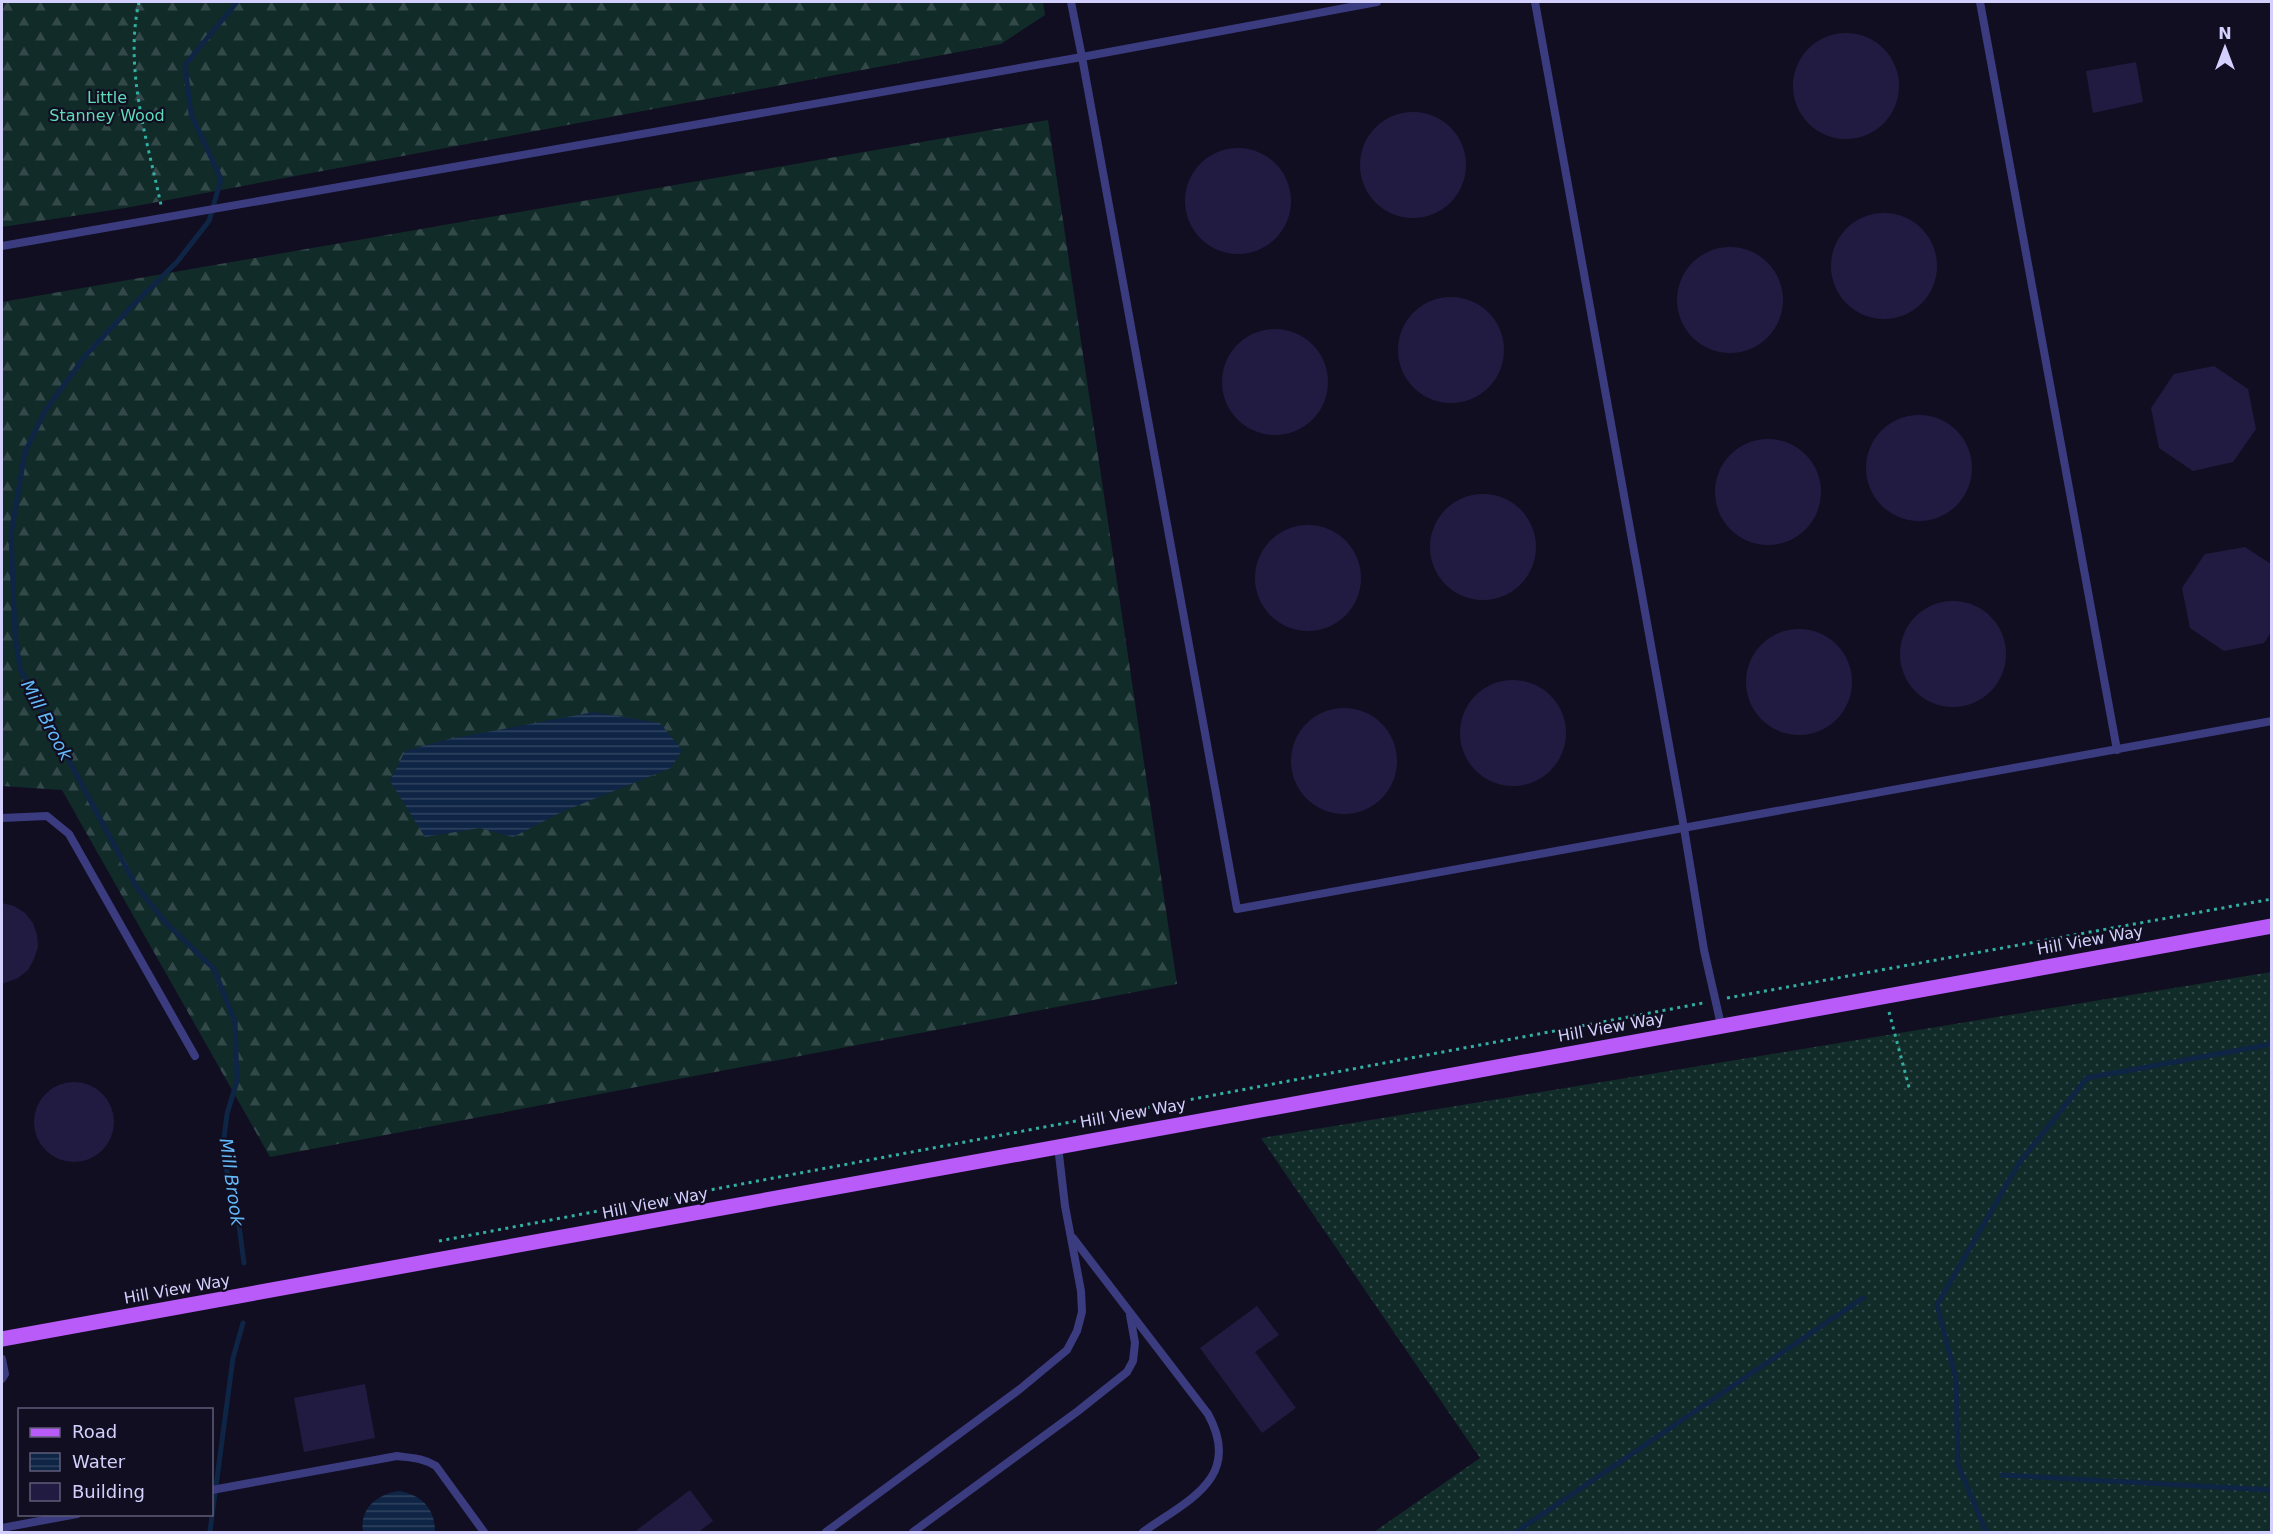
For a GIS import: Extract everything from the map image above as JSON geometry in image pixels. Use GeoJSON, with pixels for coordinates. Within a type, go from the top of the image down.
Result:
{"type":"FeatureCollection","features":[{"type":"Feature","properties":{"kind":"main road","name":"Hill View Way"},"geometry":{"type":"LineString","coordinates":[[2,1339],[2271,926]]}},
{"type":"Feature","properties":{"kind":"lane"},"geometry":{"type":"LineString","coordinates":[[1071,2],[1237,909],[2271,722]]}},
{"type":"Feature","properties":{"kind":"lane"},"geometry":{"type":"LineString","coordinates":[[2,246],[1082,57],[1377,2]]}},
{"type":"Feature","properties":{"kind":"lane"},"geometry":{"type":"LineString","coordinates":[[1535,2],[1704,950],[1721,1025]]}},
{"type":"Feature","properties":{"kind":"lane"},"geometry":{"type":"LineString","coordinates":[[1980,2],[2117,750]]}},
{"type":"Feature","properties":{"kind":"lane"},"geometry":{"type":"LineString","coordinates":[[2,818],[47,816],[69,834],[195,1056]]}},
{"type":"Feature","properties":{"kind":"lane"},"geometry":{"type":"LineString","coordinates":[[826,1533],[1020,1389],[1067,1350],[1077,1331],[1082,1312],[1081,1290],[1058,1145]]}},
{"type":"Feature","properties":{"kind":"lane"},"geometry":{"type":"LineString","coordinates":[[1071,1235],[1208,1414],[1217,1431],[1219,1463],[1213,1476],[1203,1489],[1143,1533]]}},
{"type":"Feature","properties":{"kind":"lane"},"geometry":{"type":"LineString","coordinates":[[913,1533],[1127,1372],[1133,1361],[1135,1343],[1128,1310]]}},
{"type":"Feature","properties":{"kind":"lane"},"geometry":{"type":"LineString","coordinates":[[2,1359],[5,1374],[2,1379]]}},
{"type":"Feature","properties":{"kind":"lane"},"geometry":{"type":"LineString","coordinates":[[213,1490],[397,1456],[414,1458],[436,1466],[484,1533]]}},
{"type":"Feature","properties":{"kind":"lane"},"geometry":{"type":"LineString","coordinates":[[2,1528],[71,1516]]}},
{"type":"Feature","properties":{"kind":"path"},"geometry":{"type":"LineString","coordinates":[[139,2],[134,24],[136,93],[164,218]]}},
{"type":"Feature","properties":{"kind":"path"},"geometry":{"type":"LineString","coordinates":[[428,1242],[1716,1000],[2271,899]]}},
{"type":"Feature","properties":{"kind":"path"},"geometry":{"type":"LineString","coordinates":[[1885,996],[1910,1091]]}},
{"type":"Feature","properties":{"kind":"green space","name":"Little Stanney Wood"},"geometry":{"type":"Polygon","coordinates":[[[2,2],[1043,2],[1045,15],[1001,44],[125,208],[2,227],[2,2]]]}},
{"type":"Feature","properties":{"kind":"green space"},"geometry":{"type":"Polygon","coordinates":[[[1048,120],[1177,984],[270,1157],[62,790],[2,786],[2,302],[1048,120]]]}},
{"type":"Feature","properties":{"kind":"green space"},"geometry":{"type":"Polygon","coordinates":[[[2271,972],[2271,1532],[1374,1532],[1480,1458],[1261,1138],[2271,972]]]}},
{"type":"Feature","properties":{"kind":"water"},"geometry":{"type":"Polygon","coordinates":[[[594,712],[660,723],[682,750],[671,768],[564,811],[513,837],[480,828],[425,837],[390,781],[405,751],[449,739],[594,712]]]}},
{"type":"Feature","properties":{"kind":"water"},"geometry":{"type":"Polygon","coordinates":[[[399,1491],[414,1496],[426,1504],[433,1516],[435,1532],[363,1532],[367,1509],[384,1495],[399,1491]]]}},
{"type":"Feature","properties":{"kind":"building"},"geometry":{"type":"Polygon","coordinates":[[[1846,33],[1866,37],[1883,49],[1895,66],[1899,86],[1895,106],[1883,123],[1866,135],[1846,139],[1826,135],[1809,123],[1797,106],[1793,86],[1797,66],[1809,49],[1826,37],[1846,33]]]}},
{"type":"Feature","properties":{"kind":"building"},"geometry":{"type":"Polygon","coordinates":[[[2136,62],[2143,102],[2093,113],[2086,71],[2136,62]]]}},
{"type":"Feature","properties":{"kind":"building"},"geometry":{"type":"Polygon","coordinates":[[[1413,112],[1433,116],[1450,128],[1462,145],[1466,165],[1462,185],[1450,202],[1433,214],[1413,218],[1393,214],[1376,202],[1364,185],[1360,165],[1364,145],[1376,128],[1393,116],[1413,112]]]}},
{"type":"Feature","properties":{"kind":"building"},"geometry":{"type":"Polygon","coordinates":[[[1238,148],[1258,152],[1275,164],[1287,181],[1291,201],[1287,221],[1275,238],[1258,250],[1238,254],[1218,250],[1201,238],[1189,221],[1185,201],[1189,181],[1201,164],[1218,152],[1238,148]]]}},
{"type":"Feature","properties":{"kind":"building"},"geometry":{"type":"Polygon","coordinates":[[[1884,213],[1904,217],[1921,229],[1933,246],[1937,266],[1933,286],[1921,303],[1904,315],[1884,319],[1864,315],[1847,303],[1835,286],[1831,266],[1835,246],[1847,229],[1864,217],[1884,213]]]}},
{"type":"Feature","properties":{"kind":"building"},"geometry":{"type":"Polygon","coordinates":[[[1730,247],[1750,251],[1767,263],[1779,280],[1783,300],[1779,320],[1767,337],[1750,349],[1730,353],[1710,349],[1693,337],[1681,320],[1677,300],[1681,280],[1693,263],[1710,251],[1730,247]]]}},
{"type":"Feature","properties":{"kind":"building"},"geometry":{"type":"Polygon","coordinates":[[[1451,297],[1471,301],[1488,313],[1500,330],[1504,350],[1500,370],[1488,387],[1471,399],[1451,403],[1431,399],[1414,387],[1402,370],[1398,350],[1402,330],[1414,313],[1431,301],[1451,297]]]}},
{"type":"Feature","properties":{"kind":"building"},"geometry":{"type":"Polygon","coordinates":[[[1275,329],[1295,333],[1312,345],[1324,362],[1328,382],[1324,402],[1312,419],[1295,431],[1275,435],[1255,431],[1238,419],[1226,402],[1222,382],[1226,362],[1238,345],[1255,333],[1275,329]]]}},
{"type":"Feature","properties":{"kind":"building"},"geometry":{"type":"Polygon","coordinates":[[[2214,366],[2248,389],[2256,429],[2233,462],[2193,471],[2159,448],[2151,408],[2174,374],[2214,366]]]}},
{"type":"Feature","properties":{"kind":"building"},"geometry":{"type":"Polygon","coordinates":[[[1919,415],[1939,419],[1956,431],[1968,448],[1972,468],[1968,488],[1956,505],[1939,517],[1919,521],[1899,517],[1882,505],[1870,488],[1866,468],[1870,448],[1882,431],[1899,419],[1919,415]]]}},
{"type":"Feature","properties":{"kind":"building"},"geometry":{"type":"Polygon","coordinates":[[[1768,439],[1788,443],[1805,455],[1817,472],[1821,492],[1817,512],[1805,529],[1788,541],[1768,545],[1748,541],[1731,529],[1719,512],[1715,492],[1719,472],[1731,455],[1748,443],[1768,439]]]}},
{"type":"Feature","properties":{"kind":"building"},"geometry":{"type":"Polygon","coordinates":[[[1483,494],[1503,498],[1520,510],[1532,527],[1536,547],[1532,567],[1520,584],[1503,596],[1483,600],[1463,596],[1446,584],[1434,567],[1430,547],[1434,527],[1446,510],[1463,498],[1483,494]]]}},
{"type":"Feature","properties":{"kind":"building"},"geometry":{"type":"Polygon","coordinates":[[[1308,525],[1328,529],[1345,541],[1357,558],[1361,578],[1357,598],[1345,615],[1328,627],[1308,631],[1288,627],[1271,615],[1259,598],[1255,578],[1259,558],[1271,541],[1288,529],[1308,525]]]}},
{"type":"Feature","properties":{"kind":"building"},"geometry":{"type":"Polygon","coordinates":[[[2245,547],[2271,564],[2271,632],[2264,643],[2224,651],[2190,628],[2182,588],[2205,554],[2245,547]]]}},
{"type":"Feature","properties":{"kind":"building"},"geometry":{"type":"Polygon","coordinates":[[[1953,601],[1973,605],[1990,617],[2002,634],[2006,654],[2002,674],[1990,691],[1973,703],[1953,707],[1933,703],[1916,691],[1904,674],[1900,654],[1904,634],[1916,617],[1933,605],[1953,601]]]}},
{"type":"Feature","properties":{"kind":"building"},"geometry":{"type":"Polygon","coordinates":[[[1799,629],[1819,633],[1836,645],[1848,662],[1852,682],[1848,702],[1836,719],[1819,731],[1799,735],[1779,731],[1762,719],[1750,702],[1746,682],[1750,662],[1762,645],[1779,633],[1799,629]]]}},
{"type":"Feature","properties":{"kind":"building"},"geometry":{"type":"Polygon","coordinates":[[[1513,680],[1533,684],[1550,696],[1562,713],[1566,733],[1562,753],[1550,770],[1533,782],[1513,786],[1493,782],[1476,770],[1464,753],[1460,733],[1464,713],[1476,696],[1493,684],[1513,680]]]}},
{"type":"Feature","properties":{"kind":"building"},"geometry":{"type":"Polygon","coordinates":[[[1344,708],[1364,712],[1381,724],[1393,741],[1397,761],[1393,781],[1381,798],[1364,810],[1344,814],[1324,810],[1307,798],[1295,781],[1291,761],[1295,741],[1307,724],[1324,712],[1344,708]]]}},
{"type":"Feature","properties":{"kind":"building"},"geometry":{"type":"Polygon","coordinates":[[[2,903],[14,906],[25,913],[33,923],[38,947],[28,970],[18,978],[2,984],[2,903]]]}},
{"type":"Feature","properties":{"kind":"building"},"geometry":{"type":"Polygon","coordinates":[[[74,1082],[89,1085],[102,1094],[111,1107],[114,1122],[111,1137],[102,1150],[89,1159],[74,1162],[59,1159],[46,1150],[37,1137],[34,1122],[37,1107],[46,1094],[59,1085],[74,1082]]]}},
{"type":"Feature","properties":{"kind":"building"},"geometry":{"type":"Polygon","coordinates":[[[1257,1306],[1279,1335],[1255,1352],[1296,1408],[1262,1433],[1200,1348],[1257,1306]]]}},
{"type":"Feature","properties":{"kind":"building"},"geometry":{"type":"Polygon","coordinates":[[[365,1384],[375,1438],[304,1452],[294,1398],[365,1384]]]}},
{"type":"Feature","properties":{"kind":"building"},"geometry":{"type":"Polygon","coordinates":[[[690,1490],[713,1521],[697,1533],[633,1533],[690,1490]]]}},
{"type":"Feature","properties":{"kind":"waterway","name":"Mill Brook"},"geometry":{"type":"LineString","coordinates":[[237,2],[185,65],[191,114],[221,179],[209,221],[177,262],[86,355],[45,411],[25,452],[11,534],[15,634],[20,669],[136,886],[166,923],[214,969],[235,1022],[237,1081],[227,1114],[223,1146],[228,1178],[236,1203],[244,1263]]}},
{"type":"Feature","properties":{"kind":"waterway"},"geometry":{"type":"LineString","coordinates":[[1986,1532],[1958,1465],[1956,1379],[1937,1305],[2019,1163],[2087,1078],[2272,1044]]}},
{"type":"Feature","properties":{"kind":"waterway"},"geometry":{"type":"LineString","coordinates":[[1516,1532],[1863,1298]]}},
{"type":"Feature","properties":{"kind":"waterway","name":"Mill Brook"},"geometry":{"type":"LineString","coordinates":[[213,1508],[233,1358],[243,1323]]}},
{"type":"Feature","properties":{"kind":"waterway"},"geometry":{"type":"LineString","coordinates":[[2002,1475],[2272,1490]]}},
{"type":"Feature","properties":{"kind":"waterway","name":"Mill Brook"},"geometry":{"type":"LineString","coordinates":[[211,1532],[212,1516]]}}]}
